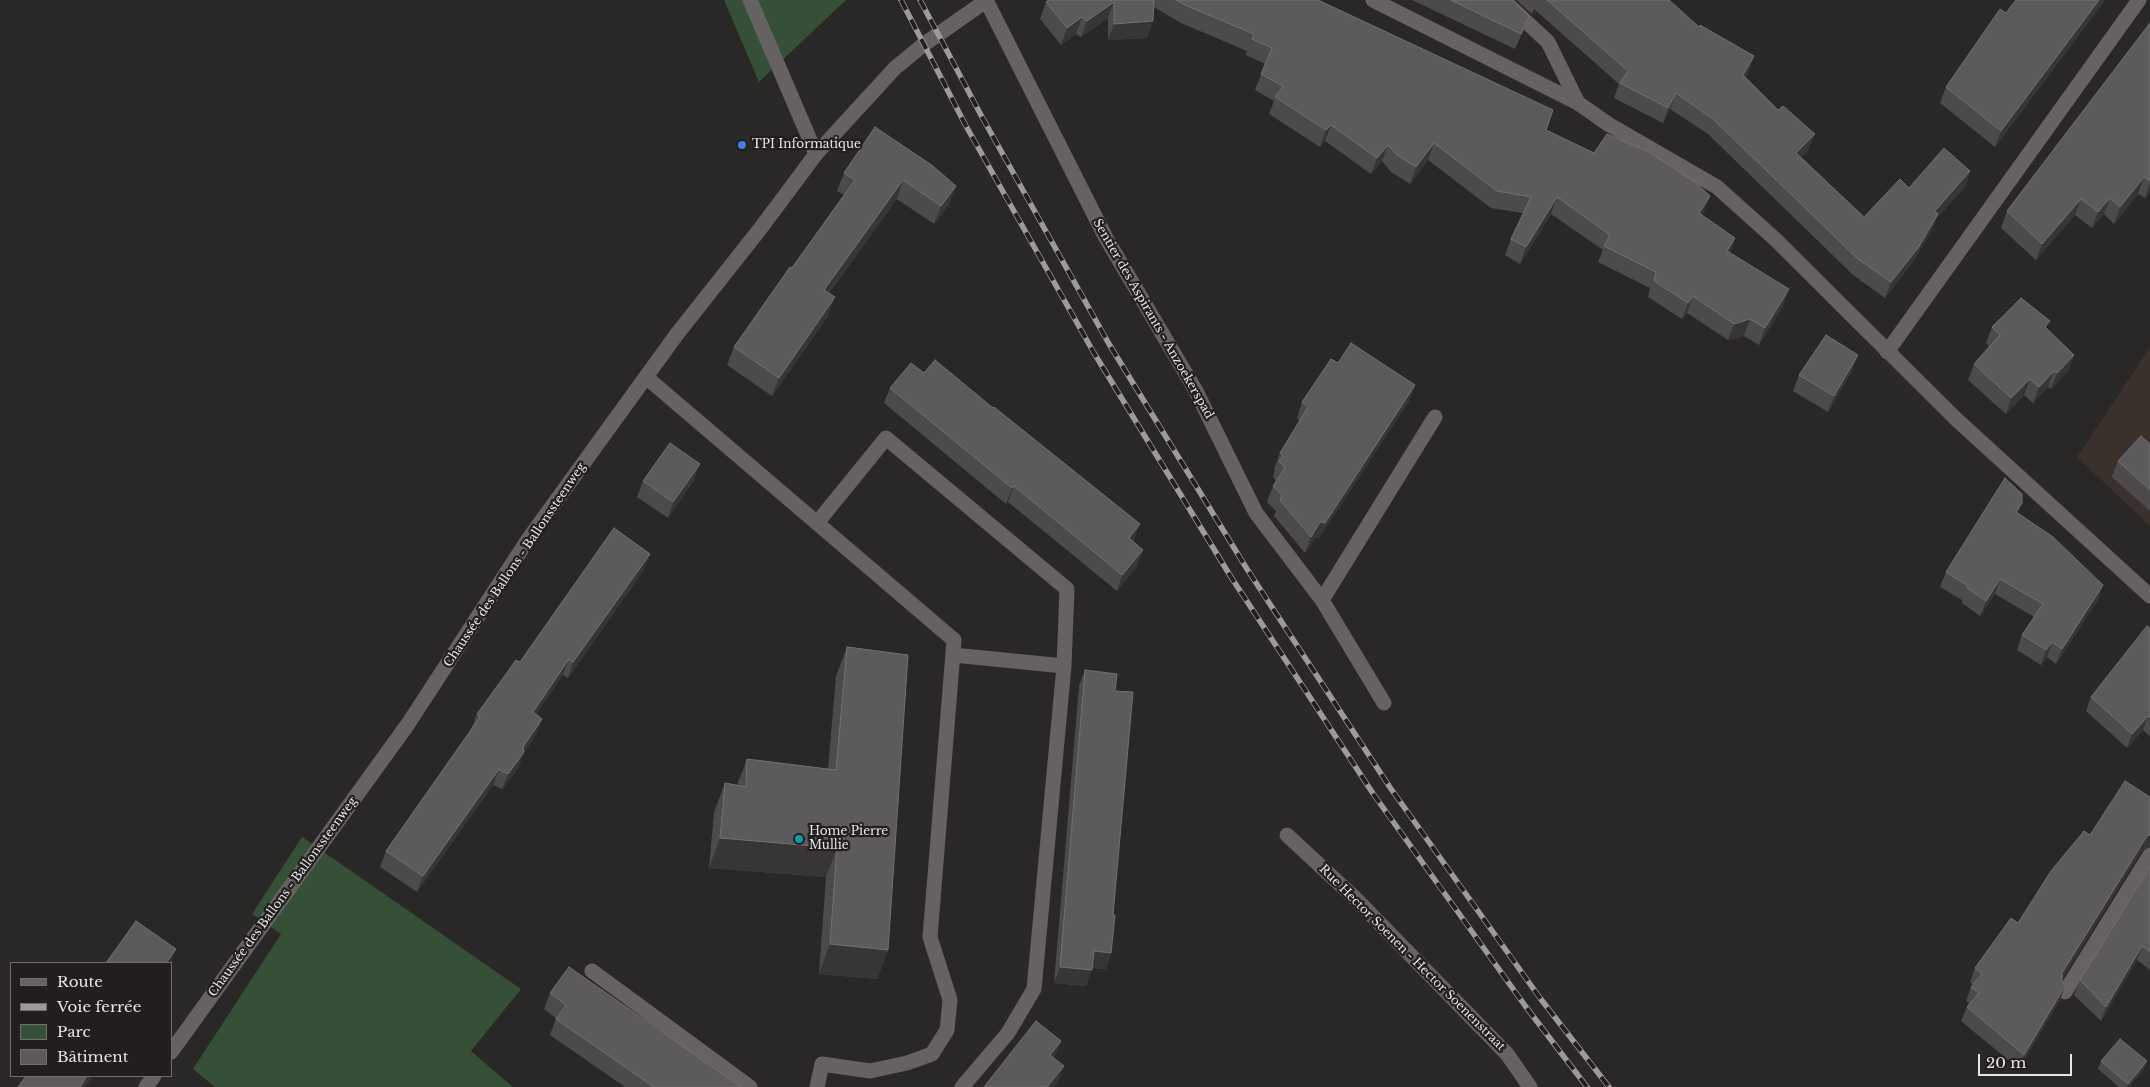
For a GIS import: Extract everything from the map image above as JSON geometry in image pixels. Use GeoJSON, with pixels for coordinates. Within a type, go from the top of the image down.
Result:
{"type":"FeatureCollection","features":[{"type":"Feature","properties":{"kind":"street"},"geometry":{"type":"LineString","coordinates":[[750,0],[816,154]]}},
{"type":"Feature","properties":{"kind":"street","name":"Chaussée des Ballons - Ballonssteenweg"},"geometry":{"type":"LineString","coordinates":[[172,1051],[408,724],[527,541],[646,377],[816,154],[895,68],[986,0]]}},
{"type":"Feature","properties":{"kind":"street","name":"Sentier des Aspirants - Anzoekerspad"},"geometry":{"type":"LineString","coordinates":[[986,0],[1106,238],[1196,391],[1256,513],[1322,600],[1384,703]]}},
{"type":"Feature","properties":{"kind":"street"},"geometry":{"type":"LineString","coordinates":[[1373,0],[1578,103],[1608,124],[1717,186],[1775,239],[1956,419],[2150,596]]}},
{"type":"Feature","properties":{"kind":"street"},"geometry":{"type":"LineString","coordinates":[[1503,0],[1548,42],[1578,103]]}},
{"type":"Feature","properties":{"kind":"street"},"geometry":{"type":"LineString","coordinates":[[1887,352],[2140,0]]}},
{"type":"Feature","properties":{"kind":"street"},"geometry":{"type":"LineString","coordinates":[[646,377],[954,640],[930,937],[950,1000],[948,1030],[932,1054],[907,1063],[870,1071],[822,1064],[817,1087]]}},
{"type":"Feature","properties":{"kind":"street"},"geometry":{"type":"LineString","coordinates":[[1322,600],[1435,418]]}},
{"type":"Feature","properties":{"kind":"street"},"geometry":{"type":"LineString","coordinates":[[817,523],[886,438],[1067,589],[1064,666],[1034,989],[1008,1034],[962,1087]]}},
{"type":"Feature","properties":{"kind":"street"},"geometry":{"type":"LineString","coordinates":[[953,655],[1064,666]]}},
{"type":"Feature","properties":{"kind":"street","name":"Rue Hector Soenen - Hector Soenenstraat"},"geometry":{"type":"LineString","coordinates":[[1287,835],[1357,900],[1507,1054],[1530,1087]]}},
{"type":"Feature","properties":{"kind":"street"},"geometry":{"type":"LineString","coordinates":[[2065,992],[2150,854]]}},
{"type":"Feature","properties":{"kind":"street"},"geometry":{"type":"LineString","coordinates":[[592,971],[750,1087]]}},
{"type":"Feature","properties":{"kind":"shaded area"},"geometry":{"type":"Polygon","coordinates":[[[2150,347],[2150,526],[2077,457],[2150,347]]]}},
{"type":"Feature","properties":{"kind":"green space"},"geometry":{"type":"Polygon","coordinates":[[[724,0],[846,0],[759,82],[724,0]]]}},
{"type":"Feature","properties":{"kind":"green space"},"geometry":{"type":"Polygon","coordinates":[[[302,837],[521,989],[471,1051],[513,1087],[215,1087],[193,1069],[281,934],[252,914],[302,837]]]}},
{"type":"Feature","properties":{"kind":"building"},"geometry":{"type":"Polygon","coordinates":[[[1049,0],[1154,0],[1153,21],[1114,24],[1114,2],[1087,21],[1082,17],[1067,28],[1046,2],[1049,0]]]}},
{"type":"Feature","properties":{"kind":"building"},"geometry":{"type":"Polygon","coordinates":[[[1176,0],[1318,0],[1553,110],[1546,130],[1594,153],[1607,134],[1649,152],[1695,182],[1710,196],[1699,213],[1735,238],[1727,251],[1789,289],[1765,328],[1750,319],[1734,324],[1693,296],[1688,303],[1654,281],[1656,272],[1604,246],[1610,235],[1557,197],[1526,247],[1511,239],[1531,197],[1497,191],[1434,143],[1416,167],[1397,155],[1388,145],[1377,158],[1331,125],[1326,130],[1275,97],[1283,86],[1261,74],[1272,48],[1252,39],[1254,34],[1176,0]]]}},
{"type":"Feature","properties":{"kind":"building"},"geometry":{"type":"Polygon","coordinates":[[[1451,0],[1512,0],[1529,16],[1521,34],[1451,0]]]}},
{"type":"Feature","properties":{"kind":"building"},"geometry":{"type":"Polygon","coordinates":[[[1547,0],[1669,0],[1699,27],[1700,25],[1754,56],[1743,75],[1778,110],[1783,106],[1815,134],[1796,153],[1864,217],[1900,179],[1909,188],[1944,148],[1970,171],[1935,211],[1938,214],[1918,248],[1891,282],[1858,259],[1713,119],[1676,93],[1668,108],[1620,83],[1628,71],[1547,0]]]}},
{"type":"Feature","properties":{"kind":"building"},"geometry":{"type":"Polygon","coordinates":[[[2016,0],[2099,0],[2001,131],[1946,87],[2000,9],[2006,13],[2016,0]]]}},
{"type":"Feature","properties":{"kind":"building"},"geometry":{"type":"Polygon","coordinates":[[[2150,23],[2150,181],[2144,177],[2120,207],[2110,198],[2098,212],[2081,199],[2042,244],[2007,211],[2150,23]]]}},
{"type":"Feature","properties":{"kind":"building"},"geometry":{"type":"Polygon","coordinates":[[[875,127],[933,166],[956,186],[941,206],[903,180],[824,290],[835,297],[779,378],[734,347],[790,267],[792,268],[855,180],[844,173],[875,127]]]}},
{"type":"Feature","properties":{"kind":"building"},"geometry":{"type":"Polygon","coordinates":[[[2021,298],[2050,321],[2045,327],[2074,355],[2057,373],[2054,371],[2039,387],[2030,379],[2011,398],[1974,364],[2000,335],[1992,327],[2021,298]]]}},
{"type":"Feature","properties":{"kind":"building"},"geometry":{"type":"Polygon","coordinates":[[[1826,335],[1858,355],[1834,396],[1799,375],[1826,335]]]}},
{"type":"Feature","properties":{"kind":"building"},"geometry":{"type":"Polygon","coordinates":[[[1351,343],[1415,385],[1325,523],[1320,522],[1311,537],[1280,500],[1282,495],[1273,486],[1285,468],[1279,461],[1283,456],[1280,453],[1308,407],[1302,402],[1331,359],[1338,363],[1351,343]]]}},
{"type":"Feature","properties":{"kind":"building"},"geometry":{"type":"Polygon","coordinates":[[[935,360],[1140,524],[1129,538],[1143,550],[1122,575],[1014,486],[1012,488],[890,388],[911,363],[924,373],[935,360]]]}},
{"type":"Feature","properties":{"kind":"building"},"geometry":{"type":"Polygon","coordinates":[[[2141,436],[2150,444],[2150,490],[2118,461],[2141,436]]]}},
{"type":"Feature","properties":{"kind":"building"},"geometry":{"type":"Polygon","coordinates":[[[670,443],[700,464],[673,502],[643,481],[670,443]]]}},
{"type":"Feature","properties":{"kind":"building"},"geometry":{"type":"Polygon","coordinates":[[[2005,478],[2022,494],[2022,503],[2016,512],[2053,537],[2103,585],[2062,649],[2052,642],[2046,650],[2022,635],[2043,604],[2000,579],[1986,601],[1967,588],[1968,586],[1946,572],[2005,478]]]}},
{"type":"Feature","properties":{"kind":"building"},"geometry":{"type":"Polygon","coordinates":[[[614,528],[650,554],[573,662],[569,659],[533,712],[542,719],[523,747],[524,752],[508,774],[499,769],[423,876],[386,851],[480,717],[477,714],[516,660],[520,662],[614,528]]]}},
{"type":"Feature","properties":{"kind":"building"},"geometry":{"type":"Polygon","coordinates":[[[2147,626],[2150,628],[2150,717],[2148,716],[2132,734],[2091,697],[2147,626]]]}},
{"type":"Feature","properties":{"kind":"building","name":"Home Pierre Mullie"},"geometry":{"type":"Polygon","coordinates":[[[847,647],[908,655],[888,950],[830,944],[837,848],[720,838],[725,783],[746,787],[747,759],[836,770],[847,647]]]}},
{"type":"Feature","properties":{"kind":"building"},"geometry":{"type":"Polygon","coordinates":[[[1085,670],[1117,674],[1115,691],[1133,692],[1111,953],[1094,951],[1092,970],[1060,967],[1085,670]]]}},
{"type":"Feature","properties":{"kind":"building"},"geometry":{"type":"Polygon","coordinates":[[[2125,781],[2150,797],[2150,835],[2147,836],[2062,973],[2062,982],[2065,986],[2024,1055],[1967,1007],[1979,993],[1971,987],[1982,974],[1975,968],[2011,918],[2018,923],[2051,871],[2084,831],[2090,835],[2125,781]]]}},
{"type":"Feature","properties":{"kind":"building"},"geometry":{"type":"Polygon","coordinates":[[[2150,867],[2150,952],[2142,946],[2106,1007],[2080,980],[2150,867]]]}},
{"type":"Feature","properties":{"kind":"building"},"geometry":{"type":"Polygon","coordinates":[[[136,921],[176,949],[167,962],[107,962],[136,921]]]}},
{"type":"Feature","properties":{"kind":"building"},"geometry":{"type":"Polygon","coordinates":[[[569,967],[741,1087],[654,1087],[556,1019],[566,1005],[550,993],[569,967]]]}},
{"type":"Feature","properties":{"kind":"building"},"geometry":{"type":"Polygon","coordinates":[[[1036,1021],[1061,1041],[1050,1055],[1064,1066],[1047,1087],[984,1087],[1036,1021]]]}},
{"type":"Feature","properties":{"kind":"building"},"geometry":{"type":"Polygon","coordinates":[[[2120,1039],[2147,1061],[2128,1084],[2101,1061],[2120,1039]]]}},
{"type":"Feature","properties":{"kind":"building"},"geometry":{"type":"Polygon","coordinates":[[[25,1077],[86,1077],[80,1087],[18,1087],[25,1077]]]}},
{"type":"Feature","properties":{"kind":"railway"},"geometry":{"type":"LineString","coordinates":[[901,0],[966,126],[1094,353],[1231,577],[1374,795],[1526,1007],[1587,1087]]}},
{"type":"Feature","properties":{"kind":"railway"},"geometry":{"type":"LineString","coordinates":[[920,0],[982,117],[1109,344],[1247,569],[1389,786],[1540,998],[1609,1087]]}},
{"type":"Feature","properties":{"kind":"place","name":"TPI Informatique"},"geometry":{"type":"Point","coordinates":[742,145]}},
{"type":"Feature","properties":{"kind":"place","name":"Home Pierre Mullie"},"geometry":{"type":"Point","coordinates":[799,839]}}]}
